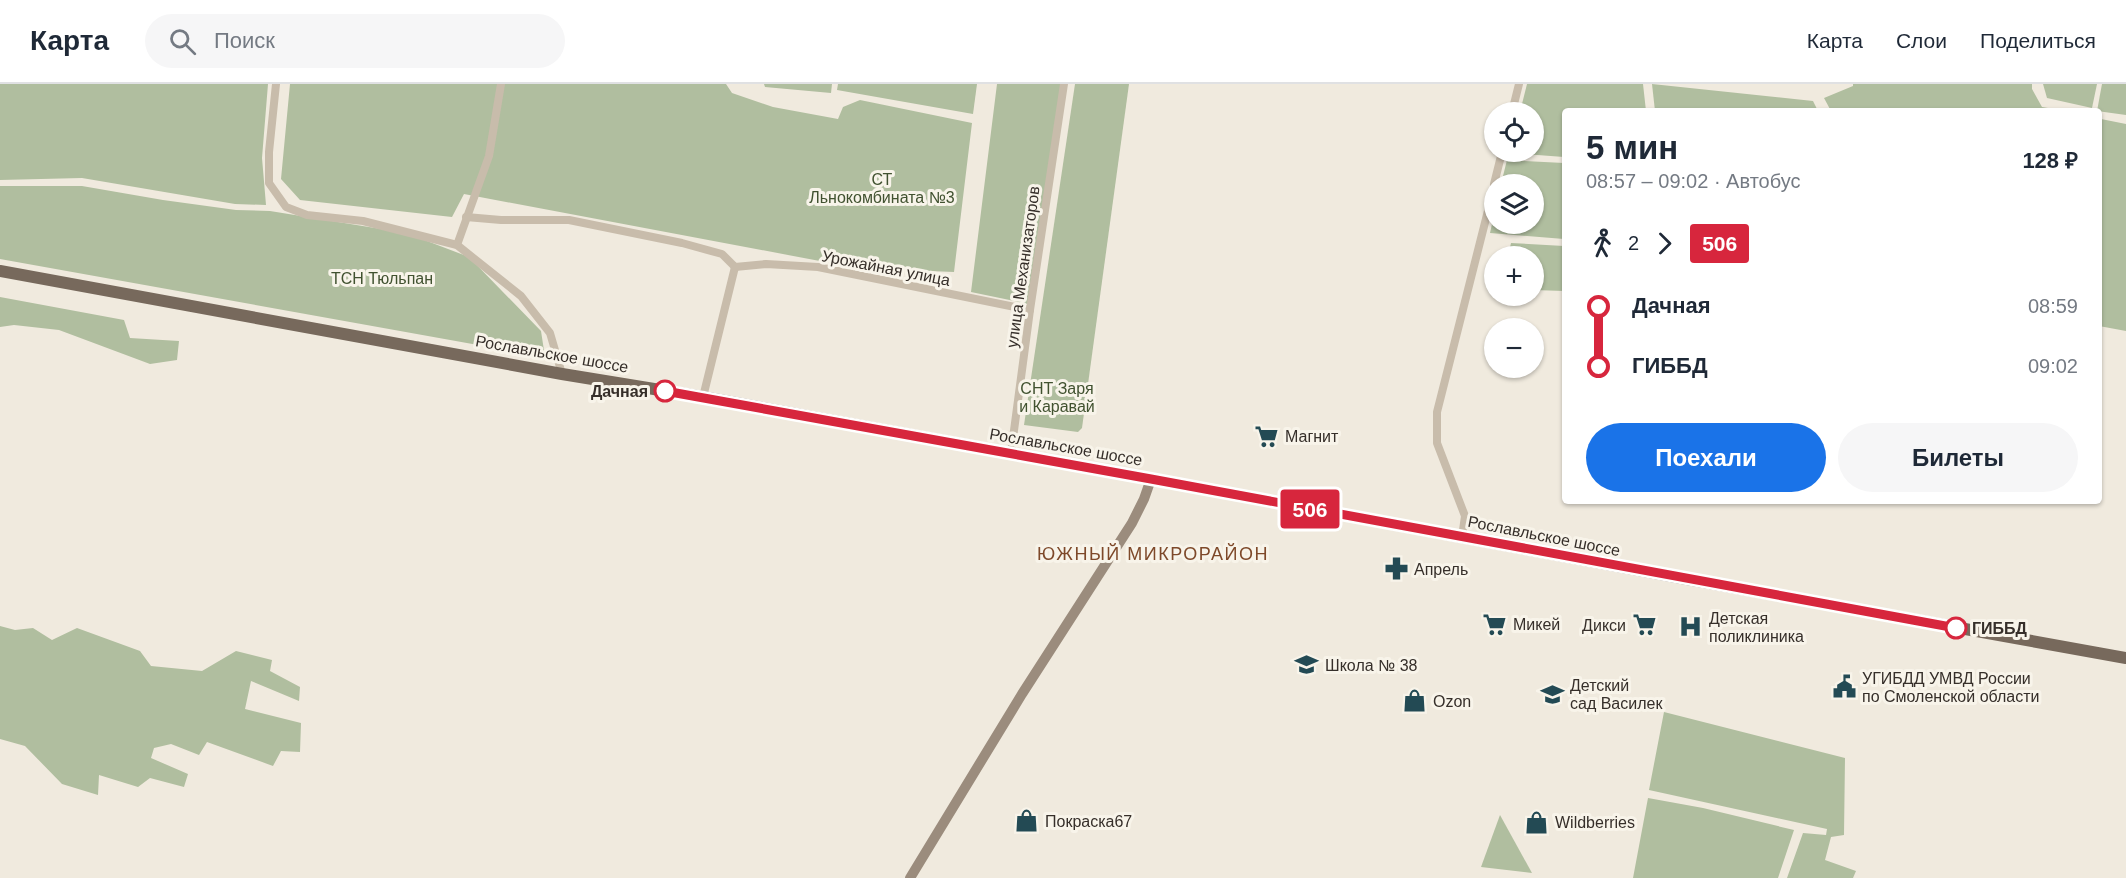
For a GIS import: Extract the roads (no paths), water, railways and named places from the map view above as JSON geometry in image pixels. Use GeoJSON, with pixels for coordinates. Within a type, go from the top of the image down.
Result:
{"type":"FeatureCollection","features":[{"type":"Feature","properties":{"kind":"main road","name":"Рославльское шоссе"},"geometry":{"type":"LineString","coordinates":[[0,271],[1011,453],[2126,658]]}},
{"type":"Feature","properties":{"kind":"street"},"geometry":{"type":"LineString","coordinates":[[276,84],[269,152],[269,183],[286,207],[307,215],[363,221],[457,245],[520,296],[543,324],[550,333],[562,374]]}},
{"type":"Feature","properties":{"kind":"street"},"geometry":{"type":"LineString","coordinates":[[457,245],[489,156],[501,84]]}},
{"type":"Feature","properties":{"kind":"street","name":"улица Механизаторов"},"geometry":{"type":"LineString","coordinates":[[1011,453],[1064,84]]}},
{"type":"Feature","properties":{"kind":"street"},"geometry":{"type":"LineString","coordinates":[[1514,102],[1519,84]]}},
{"type":"Feature","properties":{"kind":"street"},"geometry":{"type":"LineString","coordinates":[[466,217],[501,220],[569,220],[682,243],[722,254],[735,267],[703,397]]}},
{"type":"Feature","properties":{"kind":"street"},"geometry":{"type":"LineString","coordinates":[[1462,537],[1465,516],[1437,443],[1437,412],[1484,225]]}},
{"type":"Feature","properties":{"kind":"street","name":"Урожайная улица"},"geometry":{"type":"LineString","coordinates":[[735,267],[766,264],[818,267],[1030,310]]}},
{"type":"Feature","properties":{"kind":"street"},"geometry":{"type":"LineString","coordinates":[[910,878],[1016,704],[1132,523],[1151,479]]}},
{"type":"Feature","properties":{"kind":"place","name":"Дачная"},"geometry":{"type":"Point","coordinates":[665,391]}},
{"type":"Feature","properties":{"kind":"place","name":"Магнит"},"geometry":{"type":"Point","coordinates":[1267,436]}},
{"type":"Feature","properties":{"kind":"place","name":"Апрель"},"geometry":{"type":"Point","coordinates":[1396,569]}},
{"type":"Feature","properties":{"kind":"place","name":"Микей"},"geometry":{"type":"Point","coordinates":[1495,624]}},
{"type":"Feature","properties":{"kind":"place","name":"Дикси"},"geometry":{"type":"Point","coordinates":[1644,625]}},
{"type":"Feature","properties":{"kind":"place","name":"Детская поликлиника"},"geometry":{"type":"Point","coordinates":[1691,627]}},
{"type":"Feature","properties":{"kind":"place","name":"ГИББД"},"geometry":{"type":"Point","coordinates":[1956,628]}},
{"type":"Feature","properties":{"kind":"place","name":"Школа № 38"},"geometry":{"type":"Point","coordinates":[1307,665]}},
{"type":"Feature","properties":{"kind":"place","name":"УГИБДД УМВД России по Смоленской области"},"geometry":{"type":"Point","coordinates":[1844,687]}},
{"type":"Feature","properties":{"kind":"place","name":"Детский сад Василек"},"geometry":{"type":"Point","coordinates":[1552,694]}},
{"type":"Feature","properties":{"kind":"place","name":"Ozon"},"geometry":{"type":"Point","coordinates":[1415,701]}},
{"type":"Feature","properties":{"kind":"place","name":"Покраска67"},"geometry":{"type":"Point","coordinates":[1027,821]}},
{"type":"Feature","properties":{"kind":"place","name":"Wildberries"},"geometry":{"type":"Point","coordinates":[1537,822]}},
{"type":"Feature","properties":{"kind":"district","name":"ЮЖНЫЙ МИКРОРАЙОН"},"geometry":{"type":"Point","coordinates":[1153,554]}},
{"type":"Feature","properties":{"kind":"park label","name":"СТ Льнокомбината №3"},"geometry":{"type":"Point","coordinates":[882,188]}},
{"type":"Feature","properties":{"kind":"park label","name":"ТСН Тюльпан"},"geometry":{"type":"Point","coordinates":[382,278]}},
{"type":"Feature","properties":{"kind":"park label","name":"СНТ Заря и Каравай"},"geometry":{"type":"Point","coordinates":[1057,397]}}]}
